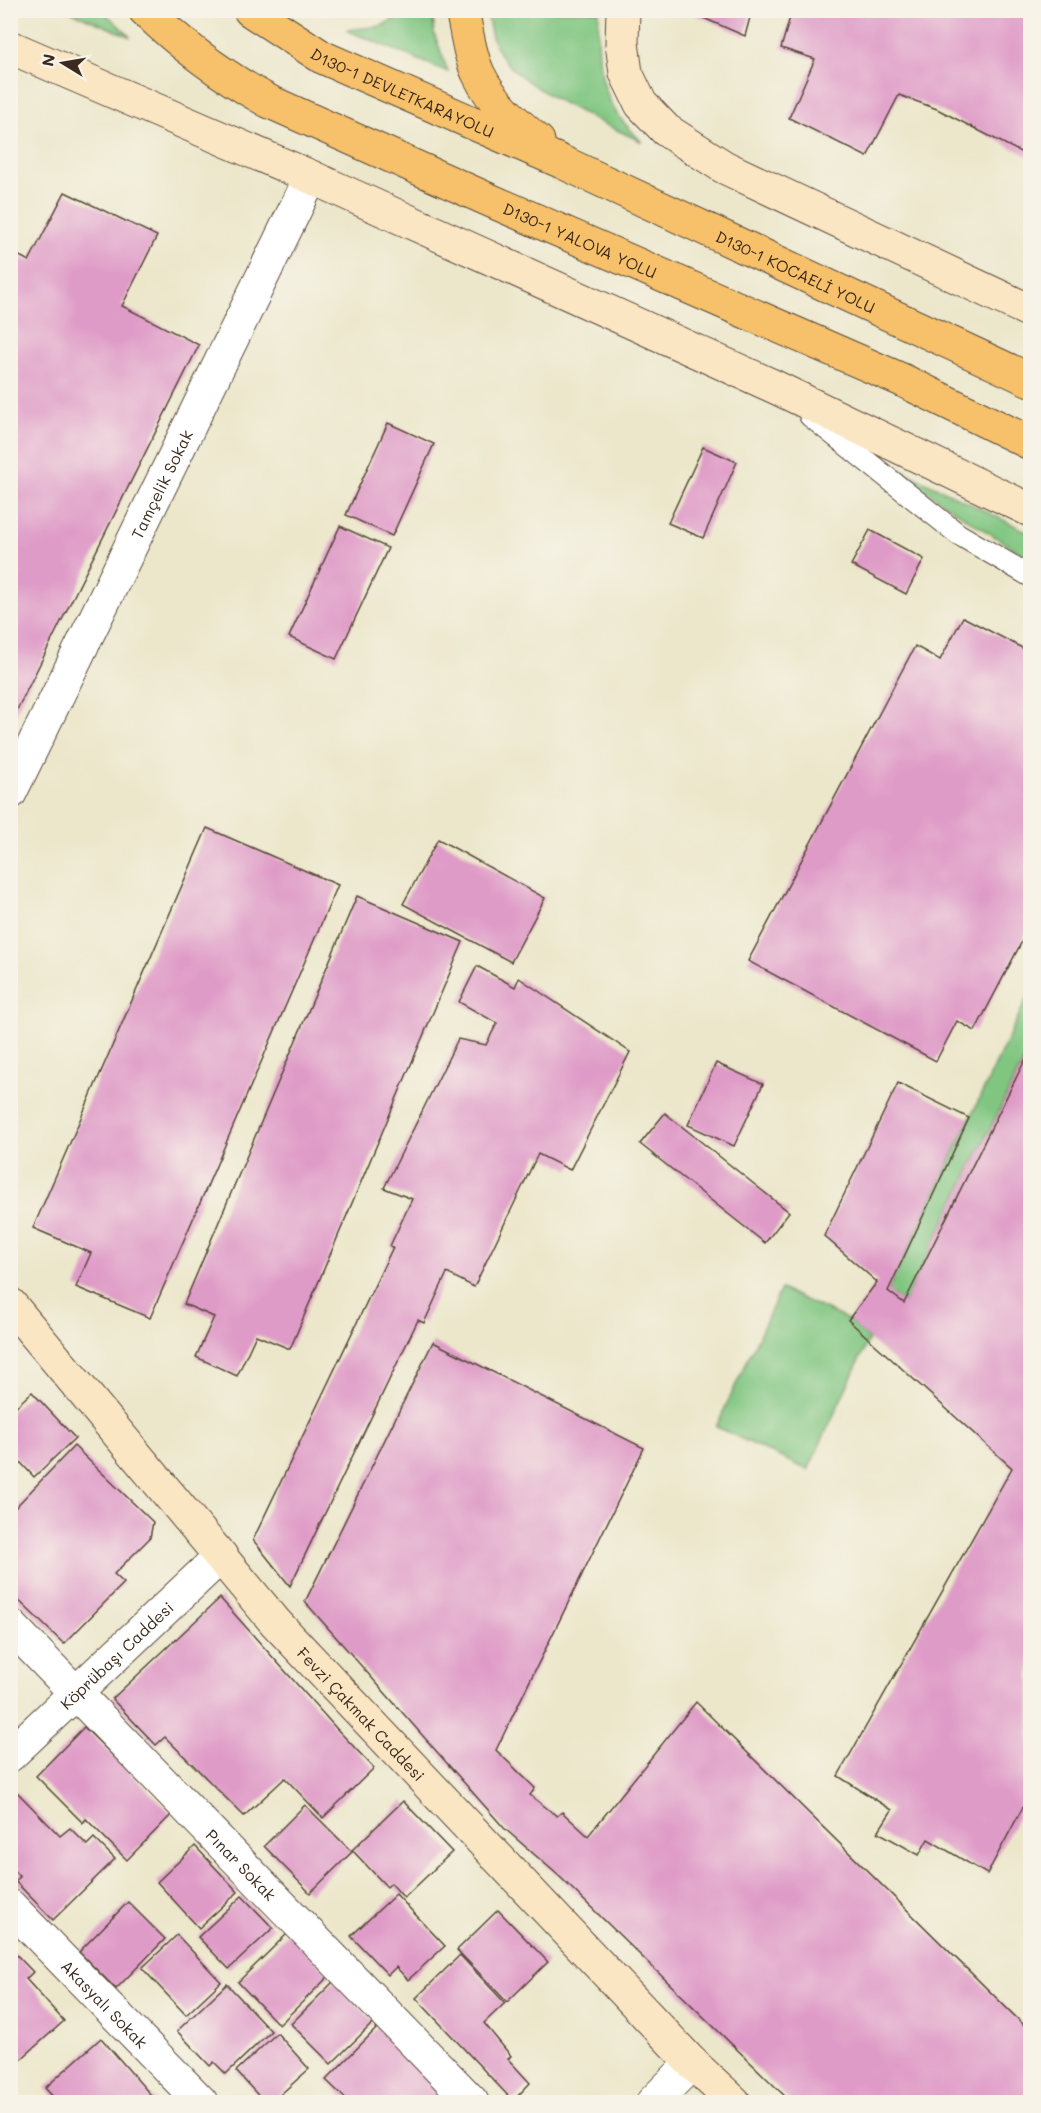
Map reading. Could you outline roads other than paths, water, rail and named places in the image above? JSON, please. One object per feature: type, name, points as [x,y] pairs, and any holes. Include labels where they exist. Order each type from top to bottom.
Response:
[{"type":"highway","name":"D130-1 YALOVA YOLU","points":[[145,10],[197,55],[238,85],[268,101],[902,380],[1030,443]]},
{"type":"highway","name":"D130-1 DEVLETKARAYOLU","points":[[250,10],[322,57],[562,162]]},
{"type":"highway","points":[[462,10],[479,74],[505,113],[562,162]]},
{"type":"highway","name":"D130-1 KOCAELİ YOLU","points":[[562,162],[1030,380]]},
{"type":"street","points":[[623,10],[622,43],[626,73],[640,104],[666,130],[724,167],[1030,310]]},
{"type":"street","points":[[10,47],[311,177],[775,387],[1030,510]]},
{"type":"street","name":"Tamçelik Sokak","points":[[10,793],[311,177]]},
{"type":"street","name":"Fevzi Çakmak Caddesi","points":[[10,1304],[276,1623],[692,2063],[734,2103]]},
{"type":"street","name":"Köprübaşı Caddesi","points":[[10,1755],[220,1556]]},
{"type":"street","name":"Pınar Sokak","points":[[10,1625],[472,2103]]},
{"type":"street","name":"Akasyalı Sokak","points":[[10,1906],[201,2103]]},
{"type":"street","points":[[653,2103],[692,2063]]},
{"type":"lane","points":[[775,387],[958,534],[1030,576]]}]
